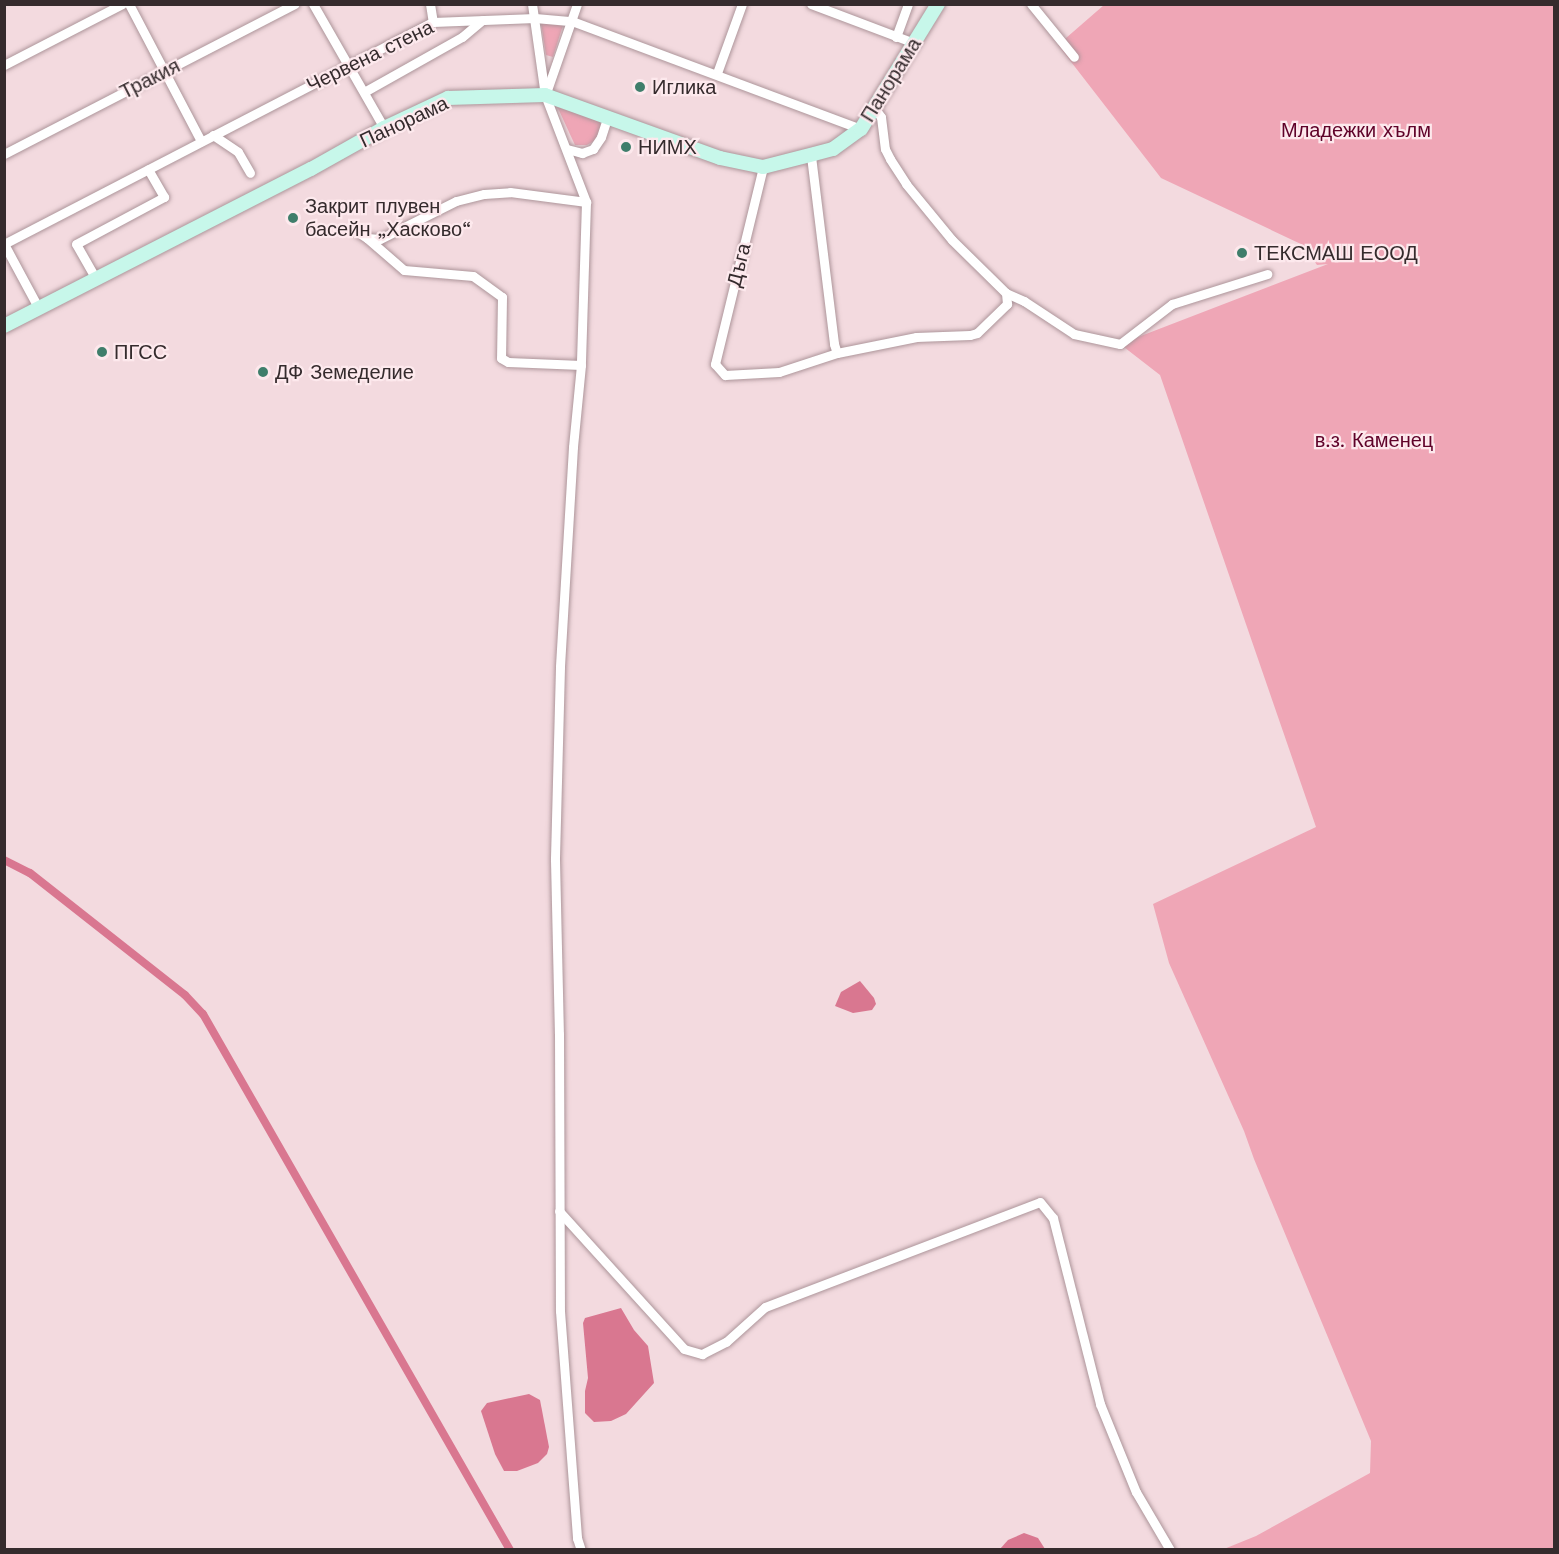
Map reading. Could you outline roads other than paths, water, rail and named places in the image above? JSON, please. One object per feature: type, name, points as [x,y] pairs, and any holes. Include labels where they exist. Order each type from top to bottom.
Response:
[{"type":"street","points":[[4,65],[122,4]]},
{"type":"street","points":[[129,4],[201,141]]},
{"type":"street","name":"Тракия","points":[[4,154],[295,4]]},
{"type":"street","points":[[314,4],[384,128]]},
{"type":"street","points":[[430,4],[433,22]]},
{"type":"street","points":[[532,4],[545,95],[586,202],[581,365],[573,447],[560,667],[555,848],[560,1034],[560,1311],[577,1538],[581,1550]]},
{"type":"street","points":[[545,95],[577,4]]},
{"type":"street","points":[[717,73],[742,4]]},
{"type":"street","points":[[811,4],[914,43]]},
{"type":"street","points":[[896,37],[908,4]]},
{"type":"street","name":"Панорама","points":[[4,326],[311,169],[384,128],[448,98],[545,95],[720,158],[763,166],[833,149],[861,129],[938,4]]},
{"type":"street","points":[[1031,4],[1074,57]]},
{"type":"street","name":"Червена стена","points":[[5,244],[433,22],[535,18],[572,21],[717,73],[861,129]]},
{"type":"street","points":[[364,92],[462,37],[482,20]]},
{"type":"street","points":[[875,109],[881,117],[885,149],[906,184],[952,240],[1006,293],[1024,301],[1074,334],[1120,344],[1172,304],[1267,274]]},
{"type":"street","points":[[567,149],[582,153],[593,149],[601,137],[608,116]]},
{"type":"street","points":[[213,135],[238,152],[250,173]]},
{"type":"street","points":[[811,156],[837,353],[916,337],[977,333],[1007,304],[1006,293]]},
{"type":"street","name":"Дъга","points":[[763,166],[715,364],[725,375],[779,372],[837,353]]},
{"type":"street","points":[[96,279],[76,244],[164,198],[148,169]]},
{"type":"street","points":[[367,238],[380,239],[456,201],[484,194],[510,192],[586,202]]},
{"type":"street","points":[[353,230],[367,238],[404,270],[473,276],[502,297],[501,358],[508,362],[581,365]]},
{"type":"street","points":[[5,244],[39,309]]},
{"type":"street","points":[[559,1211],[676,1341],[684,1349],[702,1354],[726,1342],[765,1306],[1041,1202],[1053,1218],[1100,1404],[1136,1492],[1170,1550]]},
{"type":"waterway","points":[[4,860],[30,873],[185,995],[203,1014],[510,1550]]},
{"type":"place","name":"Иглика","points":[[640,87]]},
{"type":"place","name":"НИМХ","points":[[626,147]]},
{"type":"place","name":"Закрит плувен басейн „Хасково“","points":[[293,218]]},
{"type":"place","name":"ТЕКСМАШ ЕООД","points":[[1242,253]]},
{"type":"place","name":"ПГСС","points":[[102,352]]},
{"type":"place","name":"ДФ Земеделие","points":[[263,372]]},
{"type":"park label","name":"Младежки хълм","points":[[1356,130]]},
{"type":"park label","name":"в.з. Каменец","points":[[1374,440]]}]
